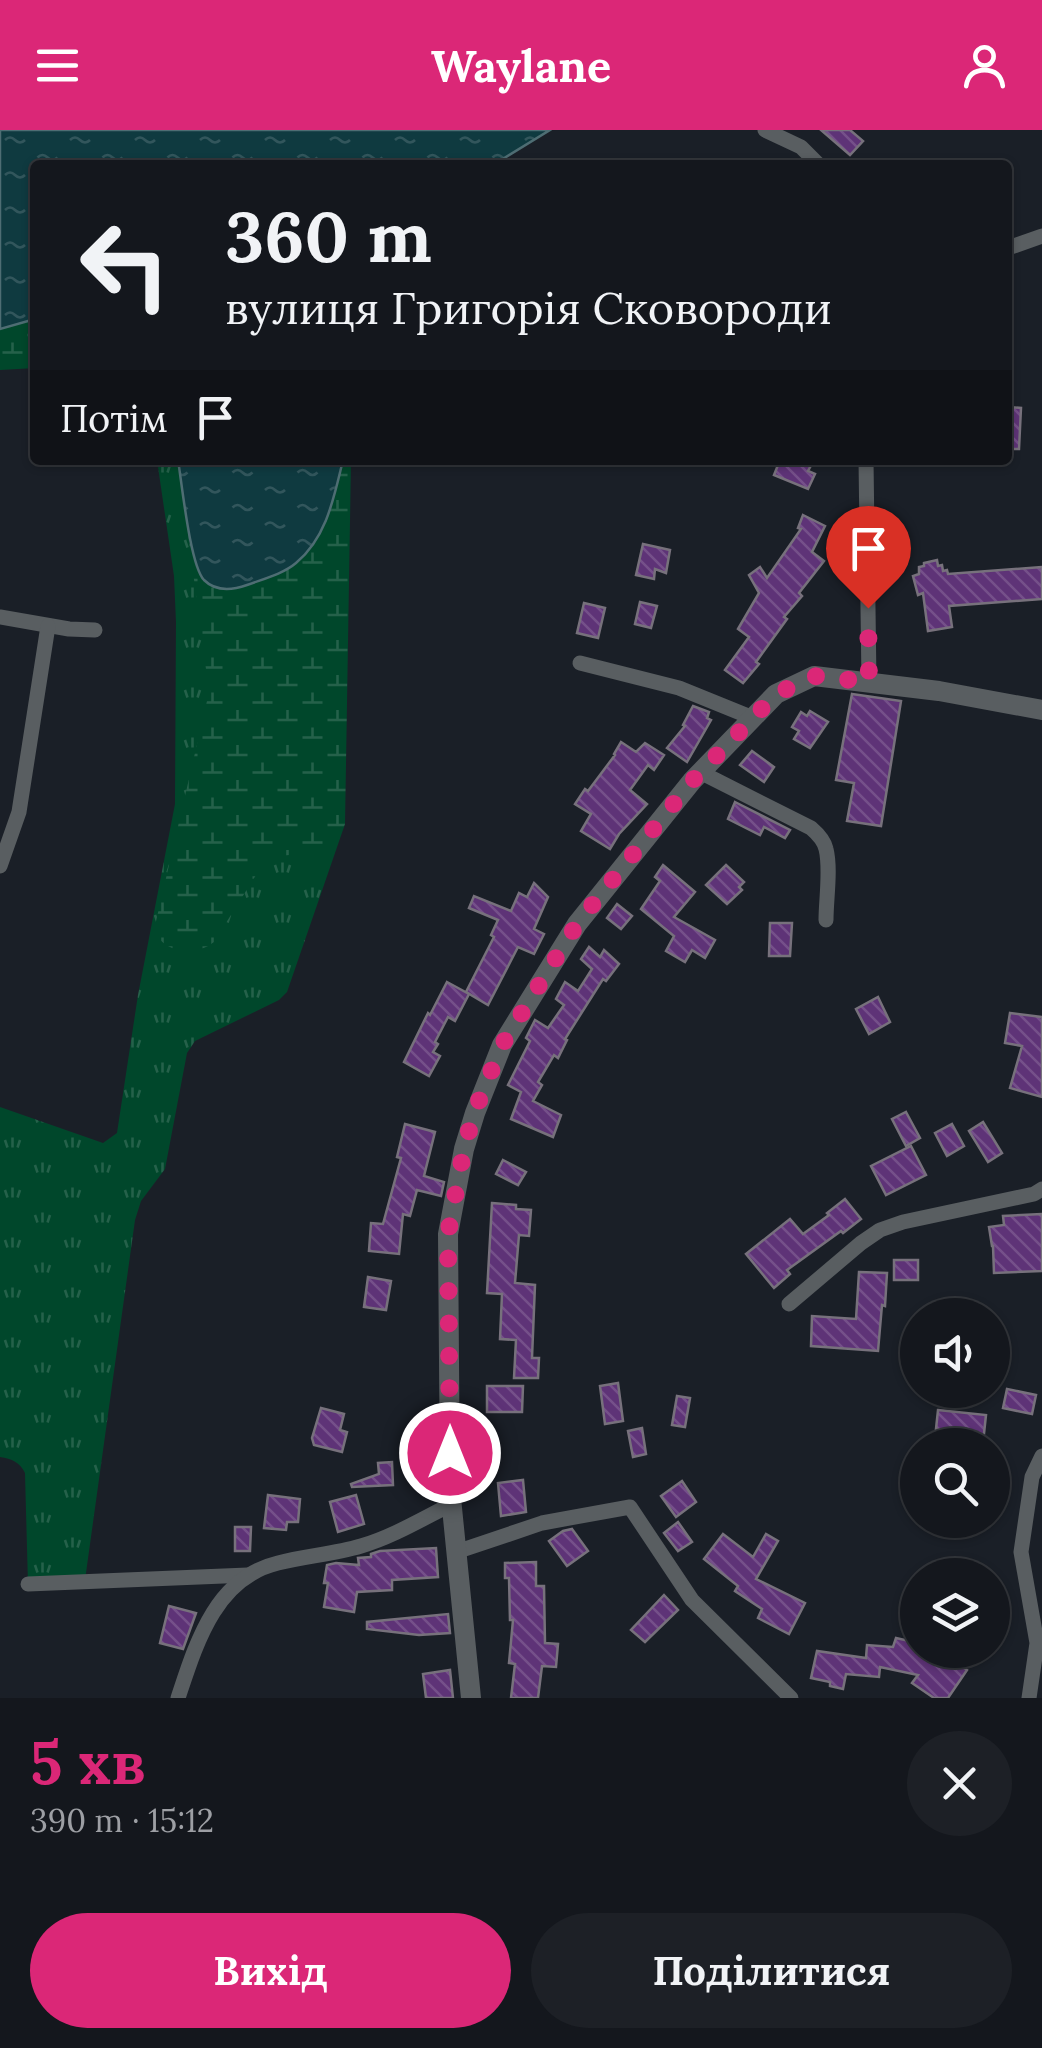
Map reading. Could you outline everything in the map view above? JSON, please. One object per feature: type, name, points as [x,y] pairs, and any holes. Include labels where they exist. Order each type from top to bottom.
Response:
[{"type":"street","points":[[766,130],[800,147],[814,160]]},
{"type":"street","points":[[1012,247],[1042,236]]},
{"type":"street","points":[[866,465],[869,682]]},
{"type":"street","points":[[0,616],[95,630]]},
{"type":"street","points":[[0,866],[20,812],[48,626]]},
{"type":"street","points":[[580,663],[680,688],[753,718]]},
{"type":"street","points":[[472,1698],[452,1504],[448,1234],[474,1113],[502,1045],[577,924],[700,772],[776,694],[814,676],[1039,703]]},
{"type":"street","points":[[700,772],[811,828],[821,837],[827,860],[826,920]]},
{"type":"street","points":[[789,1304],[880,1230],[1034,1194],[1042,1188]]},
{"type":"street","points":[[1029,1698],[1037,1642],[1020,1552],[1032,1477],[1042,1456]]},
{"type":"street","points":[[178,1698],[214,1610],[227,1591],[248,1575],[280,1562],[368,1544],[452,1504]]},
{"type":"street","points":[[456,1552],[542,1522],[630,1506],[692,1600],[791,1698]]},
{"type":"street","points":[[28,1584],[248,1575]]},
{"type":"green space","points":[[30,315],[30,368],[0,370],[0,321]]},
{"type":"green space","points":[[158,465],[179,465],[192,560],[326,830],[345,824],[287,992],[279,1000],[195,1041],[187,1053],[165,1169],[141,1201],[135,1220],[85,1580],[28,1584],[25,1473],[15,1462],[0,1457],[0,1107],[103,1143],[117,1133],[138,995],[175,804],[174,576]]},
{"type":"green space","points":[[179,465],[351,465],[345,824],[339,836],[322,849],[266,859],[214,942],[189,951],[164,944],[154,930],[208,684]]},
{"type":"water","points":[[0,130],[550,130],[501,160],[30,160],[30,320],[0,329]]},
{"type":"water","points":[[179,465],[342,465],[322,529],[307,553],[279,573],[242,587],[214,587],[199,572]]},
{"type":"building","points":[[821,130],[850,130],[863,141],[850,155]]},
{"type":"building","points":[[1012,407],[1021,408],[1019,449],[1012,449]]},
{"type":"building","points":[[778,465],[811,465],[808,471],[815,474],[808,489],[774,475]]},
{"type":"building","points":[[803,515],[825,526],[812,552],[824,561],[799,593],[802,596],[784,617],[787,619],[743,683],[725,670],[749,637],[738,629],[759,593],[749,575],[760,567],[767,578],[801,529],[798,528]]},
{"type":"building","points":[[643,544],[670,550],[666,573],[655,569],[654,579],[636,575]]},
{"type":"building","points":[[937,560],[948,574],[1042,567],[1042,599],[949,606],[952,627],[928,631],[923,593],[918,595],[913,576],[919,574],[924,563]]},
{"type":"building","points":[[640,602],[657,606],[651,628],[635,624]]},
{"type":"building","points":[[584,603],[605,608],[598,638],[577,633]]},
{"type":"building","points":[[852,694],[901,701],[881,826],[847,821],[854,783],[836,780]]},
{"type":"building","points":[[693,706],[709,712],[707,718],[711,720],[687,762],[667,748],[685,726]]},
{"type":"building","points":[[810,711],[828,722],[810,748],[794,739],[799,731],[792,727],[801,712],[807,716]]},
{"type":"building","points":[[621,742],[636,752],[645,743],[664,755],[654,770],[648,765],[630,790],[647,804],[610,849],[581,831],[591,814],[575,804]]},
{"type":"building","points":[[752,751],[774,767],[764,782],[740,765]]},
{"type":"building","points":[[735,802],[790,830],[785,838],[764,827],[760,835],[728,819]]},
{"type":"building","points":[[663,865],[695,892],[674,917],[715,940],[705,958],[692,950],[685,962],[666,951],[674,936],[641,909],[660,881],[655,877]]},
{"type":"building","points":[[726,865],[744,882],[739,887],[742,890],[727,904],[706,885]]},
{"type":"building","points":[[534,883],[548,897],[534,929],[544,934],[534,954],[518,947],[488,1005],[466,992],[494,937],[491,935],[498,920],[469,908],[474,896],[511,911],[519,893],[527,897]]},
{"type":"building","points":[[617,904],[632,916],[621,929],[607,918]]},
{"type":"building","points":[[770,923],[792,923],[790,956],[769,956]]},
{"type":"building","points":[[589,947],[600,957],[604,950],[619,964],[606,981],[603,979],[565,1039],[558,1058],[554,1055],[538,1082],[542,1085],[533,1101],[561,1115],[553,1137],[511,1119],[521,1092],[508,1085],[530,1041],[526,1038],[535,1020],[548,1028],[564,1005],[556,999],[565,982],[578,991],[592,969],[581,959]]},
{"type":"building","points":[[447,982],[469,994],[455,1021],[448,1017],[435,1042],[438,1044],[433,1052],[440,1056],[429,1076],[404,1062]]},
{"type":"building","points":[[878,997],[890,1022],[869,1034],[856,1009]]},
{"type":"building","points":[[1010,1013],[1042,1017],[1042,1097],[1010,1088],[1022,1046],[1005,1043]]},
{"type":"building","points":[[906,1112],[920,1138],[906,1146],[892,1119]]},
{"type":"building","points":[[983,1122],[1002,1153],[988,1162],[969,1131]]},
{"type":"building","points":[[405,1124],[435,1132],[424,1176],[444,1182],[441,1196],[417,1190],[410,1216],[403,1214],[399,1254],[369,1251],[371,1223],[383,1224],[401,1158],[397,1157]]},
{"type":"building","points":[[952,1124],[964,1146],[947,1156],[935,1133]]},
{"type":"building","points":[[911,1146],[926,1175],[886,1195],[871,1166]]},
{"type":"building","points":[[503,1160],[526,1172],[518,1185],[496,1174]]},
{"type":"building","points":[[845,1199],[861,1219],[787,1270],[790,1274],[774,1288],[746,1254],[790,1219],[803,1234]]},
{"type":"building","points":[[492,1203],[531,1210],[529,1236],[519,1235],[515,1283],[535,1285],[532,1358],[539,1358],[538,1378],[514,1378],[516,1340],[500,1339],[502,1294],[487,1293]]},
{"type":"building","points":[[1042,1214],[1042,1271],[994,1273],[989,1227],[1004,1225],[1003,1216]]},
{"type":"building","points":[[894,1260],[918,1260],[918,1280],[894,1280]]},
{"type":"building","points":[[859,1272],[887,1273],[878,1351],[811,1346],[812,1316],[856,1319]]},
{"type":"building","points":[[368,1277],[391,1281],[386,1310],[364,1307]]},
{"type":"building","points":[[618,1383],[623,1421],[605,1424],[600,1386]]},
{"type":"building","points":[[487,1386],[523,1386],[522,1412],[487,1412]]},
{"type":"building","points":[[1010,1390],[1036,1395],[1032,1414],[1003,1408],[1010,1408]]},
{"type":"building","points":[[677,1396],[690,1398],[685,1427],[672,1425]]},
{"type":"building","points":[[321,1408],[344,1414],[340,1430],[347,1432],[342,1452],[314,1445],[312,1438]]},
{"type":"building","points":[[938,1410],[986,1415],[985,1428],[936,1428]]},
{"type":"building","points":[[642,1428],[646,1454],[633,1457],[628,1431]]},
{"type":"building","points":[[392,1462],[393,1485],[352,1487],[351,1484],[379,1474],[378,1463]]},
{"type":"building","points":[[523,1480],[526,1512],[501,1516],[498,1483]]},
{"type":"building","points":[[682,1481],[696,1502],[676,1517],[661,1496]]},
{"type":"building","points":[[268,1495],[300,1499],[298,1522],[287,1522],[286,1530],[264,1528]]},
{"type":"building","points":[[356,1495],[364,1524],[338,1532],[330,1502]]},
{"type":"building","points":[[678,1522],[692,1542],[678,1551],[664,1533]]},
{"type":"building","points":[[235,1527],[251,1527],[250,1551],[235,1551]]},
{"type":"building","points":[[572,1529],[588,1551],[567,1566],[549,1541]]},
{"type":"building","points":[[723,1534],[753,1557],[766,1534],[778,1541],[756,1579],[805,1603],[789,1634],[758,1618],[762,1609],[735,1591],[738,1586],[704,1559]]},
{"type":"building","points":[[436,1548],[438,1577],[392,1580],[392,1590],[357,1592],[354,1612],[324,1607],[327,1565],[359,1565],[358,1558],[380,1551]]},
{"type":"building","points":[[536,1562],[536,1586],[544,1586],[545,1643],[558,1644],[556,1667],[542,1666],[538,1698],[511,1698],[515,1664],[509,1663],[513,1620],[505,1563]]},
{"type":"building","points":[[664,1595],[678,1610],[645,1642],[631,1630]]},
{"type":"building","points":[[169,1606],[196,1613],[183,1649],[160,1643]]},
{"type":"building","points":[[448,1614],[450,1633],[419,1635],[367,1629],[367,1622]]},
{"type":"building","points":[[896,1638],[900,1639],[900,1668],[967,1670],[948,1698],[934,1698],[912,1683],[918,1675],[880,1667],[879,1677],[846,1674],[843,1689],[811,1678],[817,1651],[866,1658],[867,1645],[893,1647]]},
{"type":"building","points":[[450,1670],[453,1698],[426,1698],[423,1674]]},
{"type":"route","points":[[450,1453],[448,1234],[474,1113],[502,1045],[577,924],[692,781],[776,694],[814,676],[869,682],[868,608]]}]
